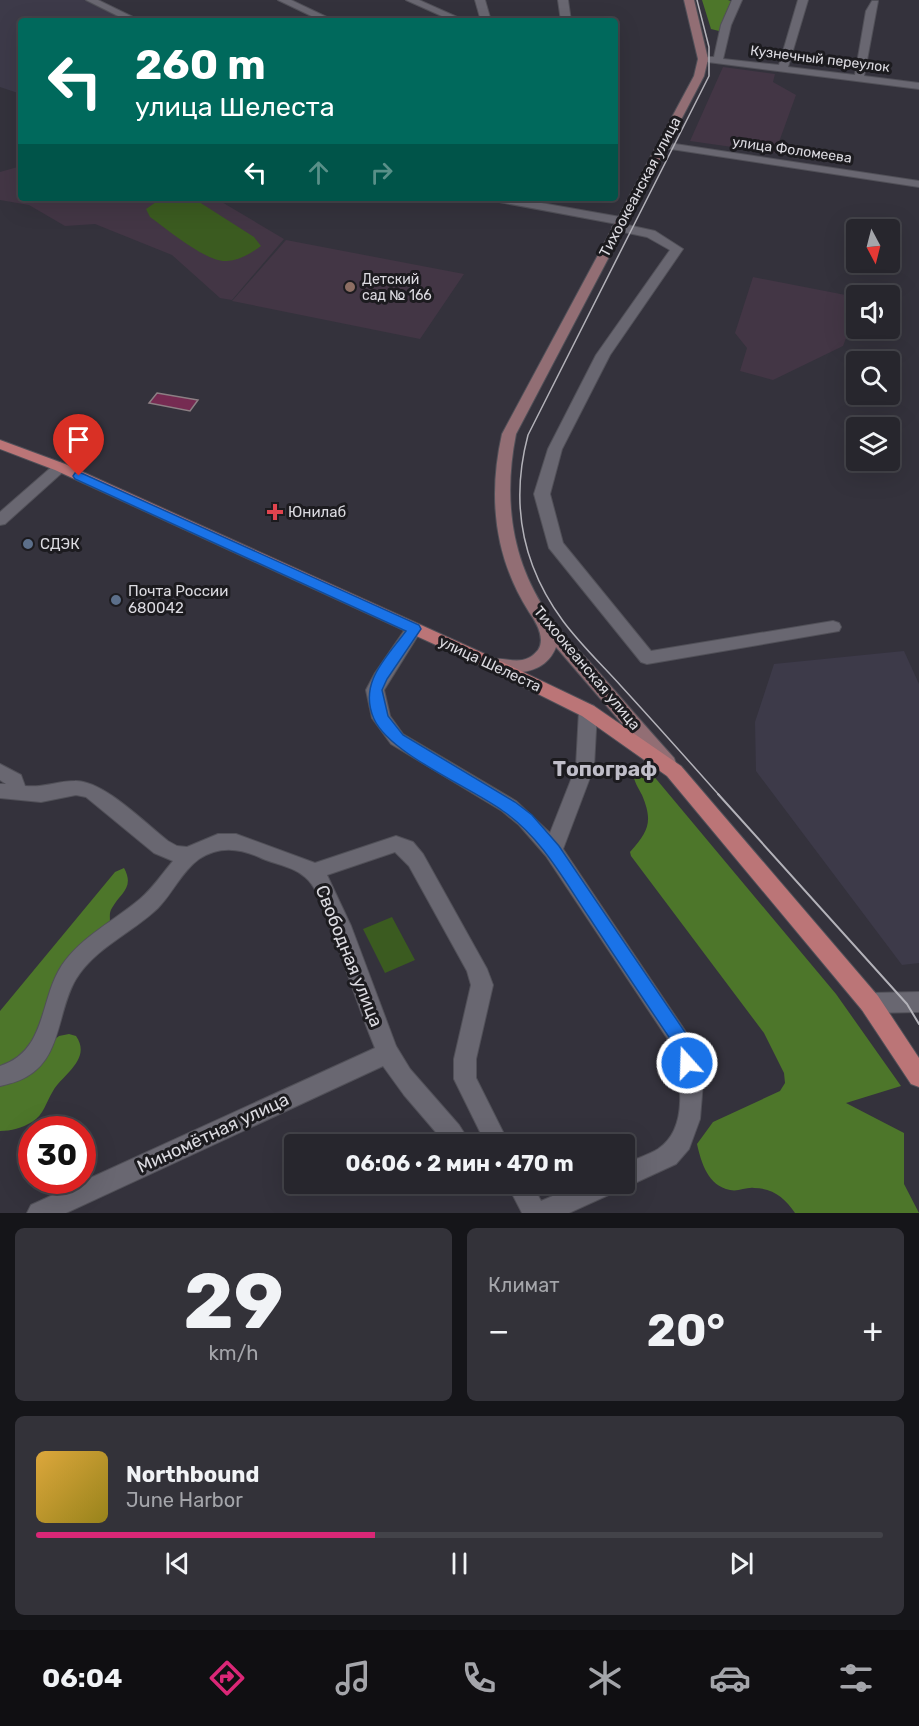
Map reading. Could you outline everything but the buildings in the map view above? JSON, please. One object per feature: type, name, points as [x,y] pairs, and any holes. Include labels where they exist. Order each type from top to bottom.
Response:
[{"type":"main road","points":[[689,0],[703,59]]},
{"type":"main road","name":"Тихоокеанская улица","points":[[703,59],[699,76],[509,434],[503,455],[500,492],[502,517],[517,576],[544,621],[870,1003],[919,1077]]},
{"type":"main road","name":"улица Шелеста","points":[[0,444],[60,467],[490,663],[588,711],[674,771]]},
{"type":"main road","points":[[490,663],[510,668],[529,665],[545,653],[550,639],[544,621]]},
{"type":"street","points":[[91,0],[130,18]]},
{"type":"street","points":[[283,0],[323,18]]},
{"type":"street","points":[[411,0],[454,18]]},
{"type":"street","points":[[480,0],[485,18]]},
{"type":"street","points":[[563,0],[566,18]]},
{"type":"street","points":[[718,60],[726,25],[737,0]]},
{"type":"street","points":[[783,68],[803,0]]},
{"type":"street","points":[[859,78],[874,3]]},
{"type":"street","name":"Кузнечный переулок","points":[[703,59],[919,86]]},
{"type":"street","name":"улица Фоломеева","points":[[662,145],[919,184]]},
{"type":"street","points":[[509,201],[620,224],[651,234],[677,249],[603,355],[555,449],[543,494],[555,544],[647,658],[833,627]]},
{"type":"street","points":[[0,520],[60,467]]},
{"type":"street","points":[[414,629],[381,677],[375,690],[381,718],[397,739],[509,806],[526,820],[553,850],[683,1044],[692,1082],[689,1119],[681,1141],[668,1156],[635,1171]]},
{"type":"street","points":[[553,850],[585,767],[588,711]]},
{"type":"street","points":[[0,771],[14,780],[8,793],[53,794],[76,788],[91,792],[161,847],[175,854],[190,855]]},
{"type":"street","name":"Свободная улица","points":[[190,855],[205,845],[220,840],[233,840],[253,845],[313,872],[335,917],[388,1053],[420,1099],[451,1134]]},
{"type":"street","points":[[313,872],[396,844],[406,848],[416,860],[477,969],[482,985],[465,1059],[465,1079],[493,1134]]},
{"type":"street","points":[[0,1076],[23,1068],[40,1053],[55,1000],[68,973],[88,948],[145,906],[190,855]]},
{"type":"street","points":[[870,1003],[919,1002]]},
{"type":"street","name":"Миномётная улица","points":[[39,1213],[388,1053]]},
{"type":"street","points":[[525,1194],[535,1213]]},
{"type":"street","points":[[542,1213],[585,1194]]},
{"type":"shaded area","points":[[0,0],[86,0],[123,18],[18,18],[18,93],[0,87]]},
{"type":"shaded area","points":[[723,67],[775,74],[773,82],[796,95],[775,153],[690,141]]},
{"type":"shaded area","points":[[18,167],[18,201],[220,201],[284,239],[232,300],[220,298],[172,255],[95,224],[65,226],[29,205],[0,200],[0,172]]},
{"type":"shaded area","name":"Детский сад № 166","points":[[286,240],[464,274],[420,339],[232,301]]},
{"type":"shaded area","points":[[753,277],[846,295],[846,338],[843,346],[773,380],[740,371],[747,348],[735,333]]},
{"type":"shaded area","points":[[904,651],[919,684],[919,963],[902,965],[756,771],[755,722],[774,664]]},
{"type":"green space","points":[[702,0],[733,2],[724,25],[719,31],[711,29]]},
{"type":"green space","points":[[158,201],[198,201],[254,237],[261,246],[245,256],[232,260],[209,257],[150,217],[146,209]]},
{"type":"green space","points":[[637,768],[645,768],[652,774],[836,994],[901,1086],[846,1103],[904,1133],[904,1184],[919,1213],[795,1213],[783,1198],[773,1192],[761,1188],[730,1190],[722,1188],[707,1172],[697,1144],[713,1122],[780,1091],[785,1083],[784,1073],[764,1033],[631,856],[630,852],[645,832],[648,819],[633,773]]},
{"type":"green space","points":[[124,868],[127,885],[111,910],[110,923],[24,1058],[0,1067],[0,1011],[115,872]]},
{"type":"green space","points":[[392,917],[415,960],[385,973],[363,929]]},
{"type":"green space","points":[[69,1034],[76,1036],[80,1044],[81,1052],[74,1066],[53,1091],[39,1116],[18,1116],[18,1128],[0,1131],[0,1083],[59,1036]]},
{"type":"tram line","points":[[697,0],[709,47],[709,76],[528,435],[520,485],[520,509],[523,532],[537,577],[563,621],[719,795]]},
{"type":"tram line","points":[[718,794],[907,1004],[919,1024]]},
{"type":"place","name":"Детский сад № 166","points":[[350,287]]},
{"type":"place","name":"Юнилаб","points":[[275,512]]},
{"type":"place","name":"СДЭК","points":[[28,544]]},
{"type":"place","name":"Почта России 680042","points":[[116,600]]},
{"type":"district","name":"Топограф","points":[[605,768]]},
{"type":"route","points":[[79,476],[414,629],[381,677],[375,690],[381,718],[397,739],[509,806],[526,820],[553,850],[683,1044],[687,1063]]}]
